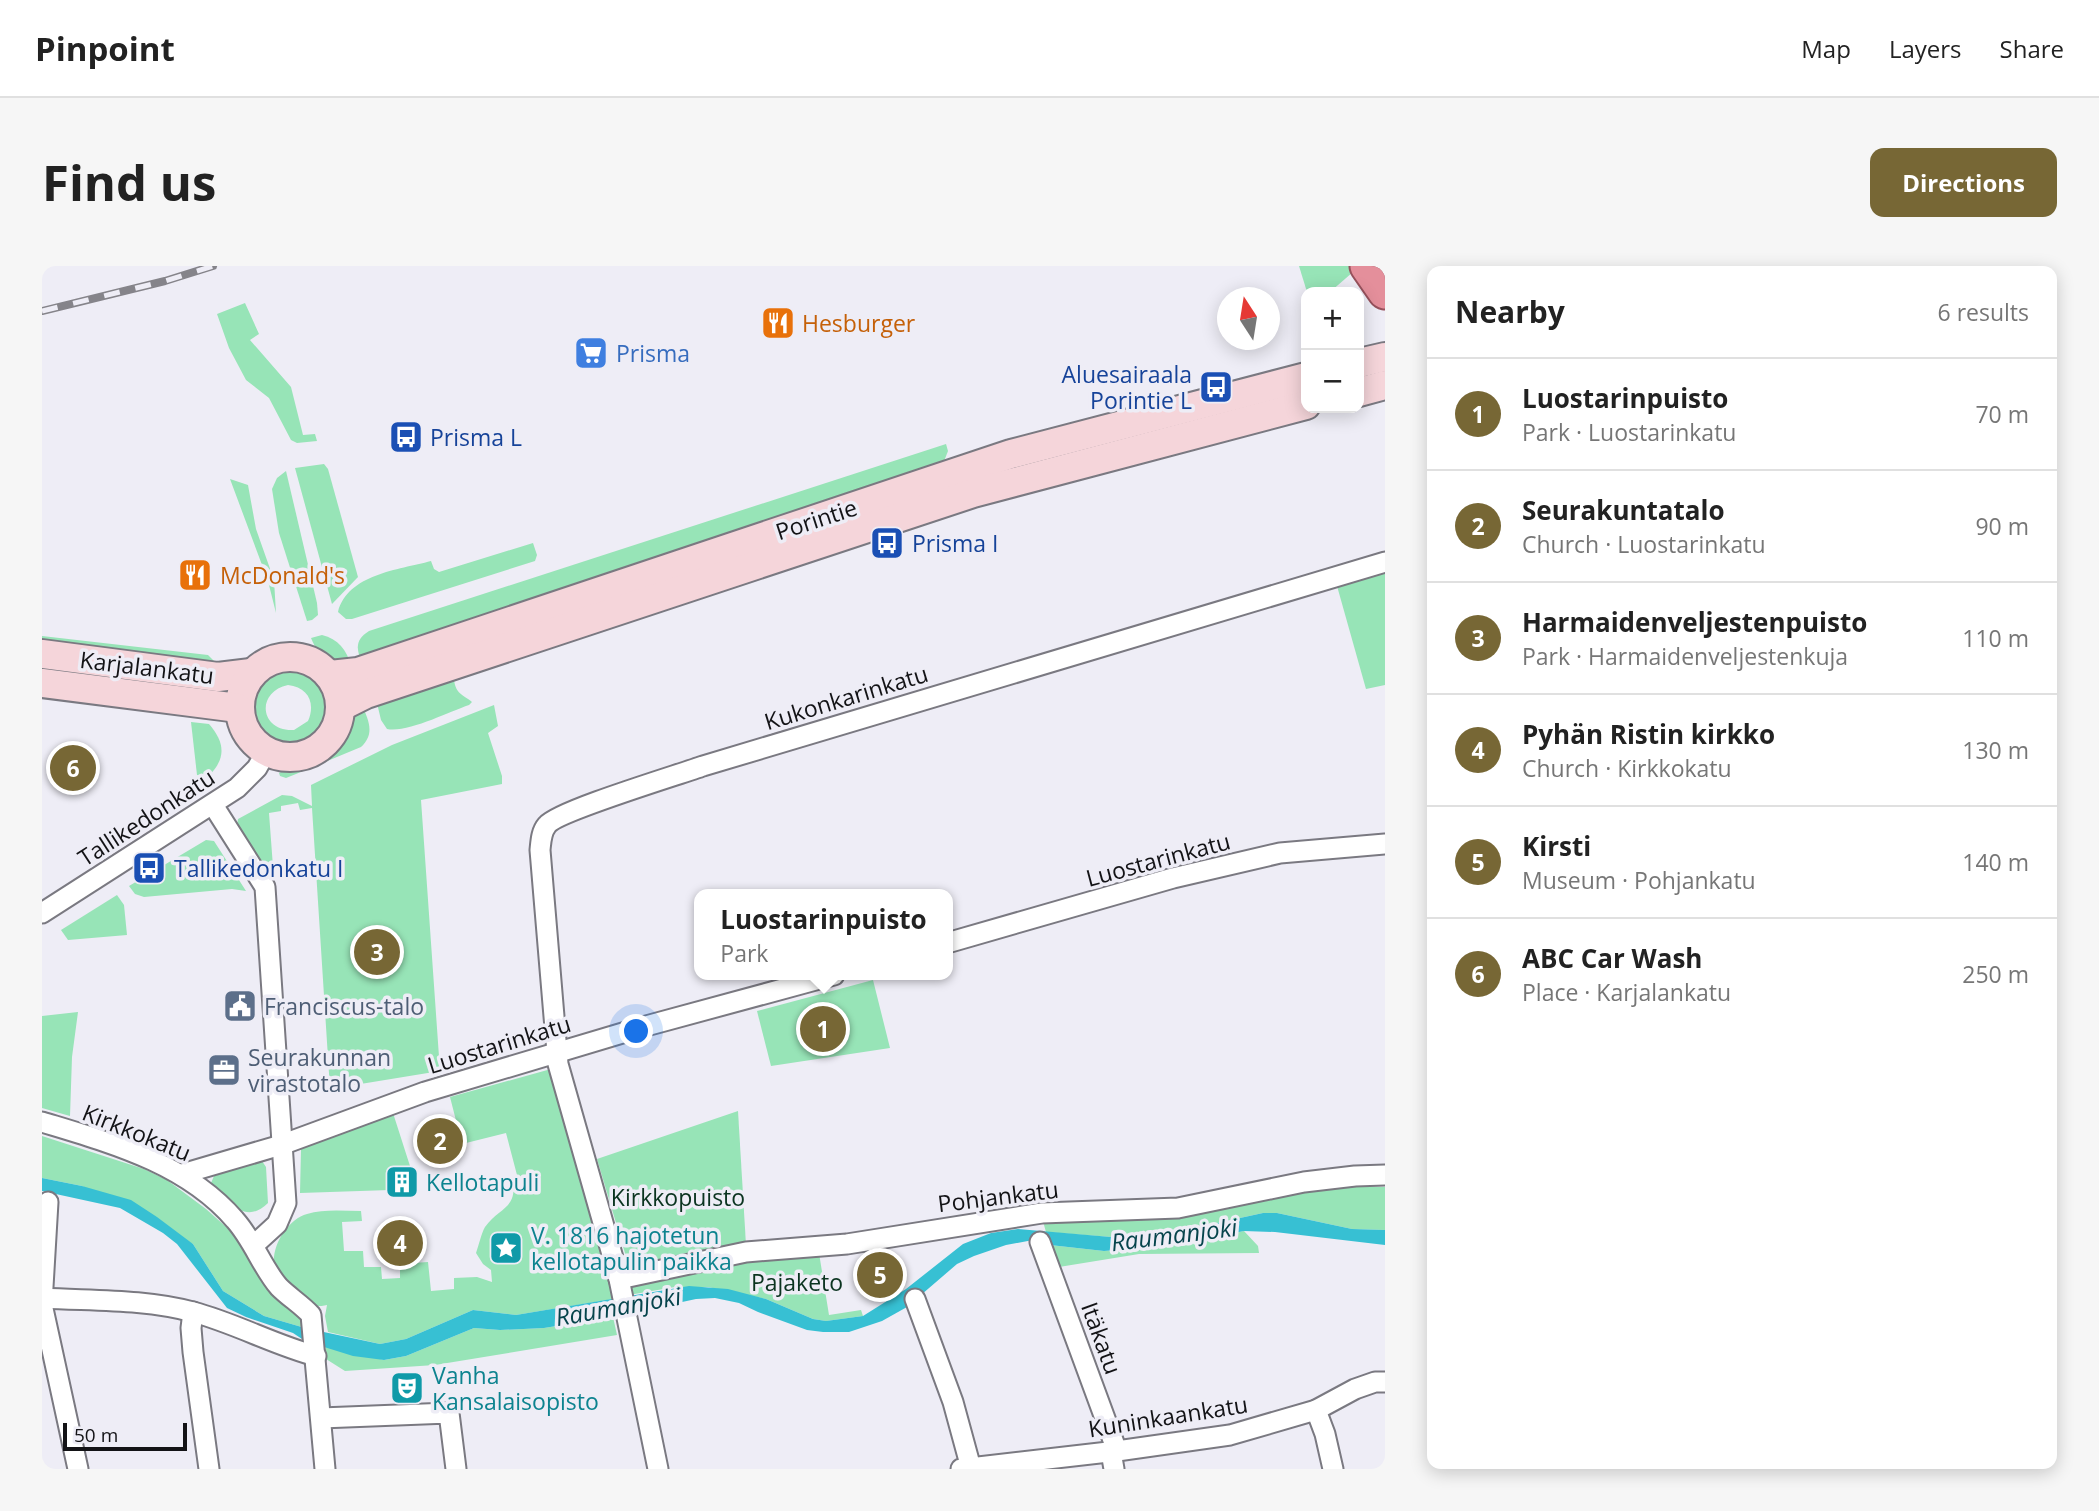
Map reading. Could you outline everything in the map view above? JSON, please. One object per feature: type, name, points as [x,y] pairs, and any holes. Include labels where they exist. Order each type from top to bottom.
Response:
[{"type":"highway","points":[[1367,266],[1385,292]]},
{"type":"main road","points":[[1364,362],[1385,356]]},
{"type":"main road","name":"Porintie","points":[[330,675],[358,672],[1011,454],[1301,378]]},
{"type":"main road","points":[[1364,391],[1385,385]]},
{"type":"main road","name":"Porintie","points":[[340,707],[366,694],[973,493],[1301,406]]},
{"type":"main road","name":"Karjalankatu","points":[[42,654],[218,677],[251,673]]},
{"type":"main road","points":[[291,656],[308,660],[330,675],[339,691],[340,707],[337,724],[327,740],[314,751],[290,757],[266,752],[253,741],[244,727],[238,708],[242,688],[251,673],[273,660],[291,656]]},
{"type":"main road","name":"Karjalankatu","points":[[42,683],[238,708]]},
{"type":"street","name":"Kukonkarinkatu","points":[[556,1053],[540,850],[542,834],[548,822],[620,794],[718,762],[1385,562]]},
{"type":"street","name":"Tallikedonkatu","points":[[42,914],[237,788],[257,768],[266,752]]},
{"type":"street","points":[[213,805],[265,887],[286,1203],[276,1224],[254,1245]]},
{"type":"street","name":"Luostarinkatu","points":[[953,941],[1173,878],[1270,855],[1385,844]]},
{"type":"street","name":"Luostarinkatu","points":[[182,1174],[281,1145],[380,1107],[556,1053],[816,980]]},
{"type":"street","points":[[556,1053],[621,1287],[658,1469]]},
{"type":"street","name":"Kirkkokatu","points":[[42,1122],[127,1150],[182,1174],[215,1199],[235,1219],[279,1286],[312,1315],[315,1353]]},
{"type":"street","name":"Pohjankatu","points":[[621,1287],[740,1253],[847,1244],[1042,1213],[1178,1209],[1304,1182],[1385,1175]]},
{"type":"street","points":[[48,1202],[42,1304],[78,1469]]},
{"type":"street","name":"Itäkatu","points":[[1040,1242],[1114,1457]]},
{"type":"street","points":[[43,1298],[159,1304],[193,1312],[315,1353],[325,1469]]},
{"type":"street","points":[[915,1299],[953,1402],[966,1468]]},
{"type":"street","points":[[193,1312],[193,1352],[209,1469]]},
{"type":"street","name":"Kuninkaankatu","points":[[966,1468],[1114,1457],[1230,1435],[1316,1410],[1355,1389],[1380,1382]]},
{"type":"street","points":[[1316,1410],[1333,1469]]},
{"type":"street","points":[[321,1418],[449,1413],[456,1469]]},
{"type":"green space","points":[[1299,266],[1349,266],[1353,272],[1336,287],[1305,287]]},
{"type":"green space","points":[[245,303],[259,334],[250,340],[291,387],[303,435],[315,434],[317,441],[297,443],[291,440],[269,398],[246,380],[229,348],[217,314]]},
{"type":"green space","points":[[946,444],[948,451],[941,469],[362,663],[360,658],[359,641],[369,631]]},
{"type":"green space","points":[[324,464],[328,469],[358,577],[332,604],[295,468]]},
{"type":"green space","points":[[286,471],[317,603],[318,615],[307,621],[279,533],[272,489],[277,478]]},
{"type":"green space","points":[[230,479],[248,485],[256,529],[274,580],[276,613],[268,581]]},
{"type":"green space","points":[[533,543],[537,555],[535,561],[352,619],[346,619],[338,612],[352,589],[390,571],[431,561],[434,569],[439,572]]},
{"type":"green space","points":[[1385,572],[1385,685],[1366,689],[1337,586]]},
{"type":"green space","points":[[322,635],[341,646],[351,666],[331,662],[321,655],[311,638]]},
{"type":"green space","points":[[42,636],[208,655],[215,662],[215,666],[42,645]]},
{"type":"green space","points":[[288,668],[312,677],[323,688],[328,704],[327,719],[310,741],[288,747],[272,744],[260,734],[252,720],[250,705],[255,690],[267,677]],"holes":[[[288,685],[295,686],[308,697],[310,714],[308,721],[294,730],[283,729],[268,718],[266,703],[277,689]]]},
{"type":"green space","points":[[454,680],[458,691],[472,702],[469,705],[406,728],[387,729],[381,720],[376,699]]},
{"type":"green space","points":[[362,705],[369,732],[361,747],[286,778],[280,776],[279,773],[315,760],[334,747],[353,714]]},
{"type":"green space","points":[[494,705],[498,726],[488,733],[502,776],[502,784],[421,800],[440,1071],[330,1089],[312,808],[300,810],[298,803],[281,806],[281,811],[269,813],[273,867],[264,872],[237,825],[238,819],[282,795],[292,796],[312,806],[311,785],[392,745]]},
{"type":"green space","points":[[191,722],[209,724],[221,745],[218,764],[207,778],[197,775]]},
{"type":"green space","points":[[206,840],[214,841],[246,891],[232,889],[144,897],[135,894],[129,886]]},
{"type":"green space","points":[[117,895],[124,905],[127,935],[68,940],[61,930]]},
{"type":"green space","points":[[873,980],[890,1048],[771,1066],[757,1011]]},
{"type":"green space","points":[[78,1012],[72,1057],[70,1116],[42,1108],[42,1016]]},
{"type":"green space","points":[[551,1069],[613,1299],[516,1315],[473,1310],[406,1339],[380,1344],[328,1332],[325,1316],[327,1305],[313,1304],[278,1276],[275,1268],[274,1258],[279,1239],[291,1223],[313,1212],[361,1211],[362,1221],[342,1222],[344,1251],[363,1251],[364,1267],[381,1267],[382,1279],[400,1278],[400,1264],[428,1262],[431,1291],[454,1289],[454,1278],[477,1277],[492,1282],[491,1270],[476,1253],[485,1227],[510,1201],[513,1195],[512,1177],[517,1175],[506,1133],[462,1144],[450,1097]]},
{"type":"green space","name":"Kirkkopuisto","points":[[738,1111],[746,1245],[630,1270],[597,1159]]},
{"type":"green space","points":[[393,1113],[410,1166],[386,1174],[390,1190],[300,1193],[301,1149]]},
{"type":"green space","points":[[42,1136],[144,1169],[167,1180],[234,1234],[271,1291],[300,1313],[305,1328],[264,1316],[223,1291],[193,1244],[82,1186],[42,1178]]},
{"type":"green space","points":[[262,1161],[266,1167],[268,1203],[260,1209],[244,1212],[230,1203],[211,1183],[214,1176]]},
{"type":"green space","points":[[1330,1186],[1385,1187],[1385,1230],[1352,1229],[1277,1213],[1263,1213],[1185,1230],[1111,1237],[1046,1232],[1044,1225],[1046,1219]]},
{"type":"green space","points":[[1244,1231],[1258,1246],[1259,1253],[1139,1254],[1059,1267],[1050,1245],[1104,1251],[1168,1246]]},
{"type":"green space","name":"Pajaketo","points":[[819,1253],[829,1315],[861,1310],[863,1316],[826,1321],[813,1319],[766,1299],[708,1287],[675,1287],[629,1295],[626,1282],[722,1262]]},
{"type":"green space","points":[[613,1317],[617,1335],[435,1365],[345,1371],[326,1359],[325,1346],[384,1360],[406,1356],[474,1328],[544,1328]]},
{"type":"water","name":"Raumanjoki","points":[[42,1178],[131,1200],[193,1244],[223,1291],[264,1316],[380,1344],[406,1339],[473,1310],[516,1315],[689,1286],[728,1289],[766,1299],[813,1319],[826,1321],[863,1316],[906,1289],[963,1244],[991,1233],[1018,1229],[1111,1237],[1185,1230],[1263,1213],[1277,1213],[1352,1229],[1385,1230],[1385,1245],[1244,1231],[1168,1246],[1104,1251],[1050,1245],[1033,1240],[1006,1245],[957,1264],[907,1307],[882,1321],[849,1332],[807,1330],[739,1303],[715,1298],[696,1299],[613,1317],[544,1328],[474,1328],[406,1356],[384,1360],[353,1356],[305,1341],[293,1333],[227,1308],[177,1244],[163,1233],[120,1208],[42,1191]]},
{"type":"railway","points":[[42,311],[165,281],[213,266]]},
{"type":"place","name":"Hesburger","points":[[778,323]]},
{"type":"place","name":"Prisma","points":[[591,353]]},
{"type":"place","name":"Aluesairaala Porintie L","points":[[1216,387]]},
{"type":"place","name":"Prisma L","points":[[406,437]]},
{"type":"place","name":"Prisma I","points":[[887,543]]},
{"type":"place","name":"McDonald's","points":[[195,575]]},
{"type":"place","name":"ABC Car Wash","points":[[73,768]]},
{"type":"place","name":"Tallikedonkatu I","points":[[149,868]]},
{"type":"place","name":"Harmaidenveljestenpuisto","points":[[377,952]]},
{"type":"place","name":"Franciscus-talo","points":[[240,1006]]},
{"type":"place","name":"Luostarinpuisto","points":[[823,1029]]},
{"type":"place","name":"Seurakunnan virastotalo","points":[[224,1070]]},
{"type":"place","name":"Seurakuntatalo","points":[[440,1141]]},
{"type":"place","name":"Kellotapuli","points":[[402,1182]]},
{"type":"place","name":"Pyhän Ristin kirkko","points":[[400,1243]]},
{"type":"place","name":"V. 1816 hajotetun kellotapulin paikka","points":[[506,1248]]},
{"type":"place","name":"Kirsti","points":[[880,1275]]},
{"type":"place","name":"Vanha Kansalaisopisto","points":[[407,1388]]}]
